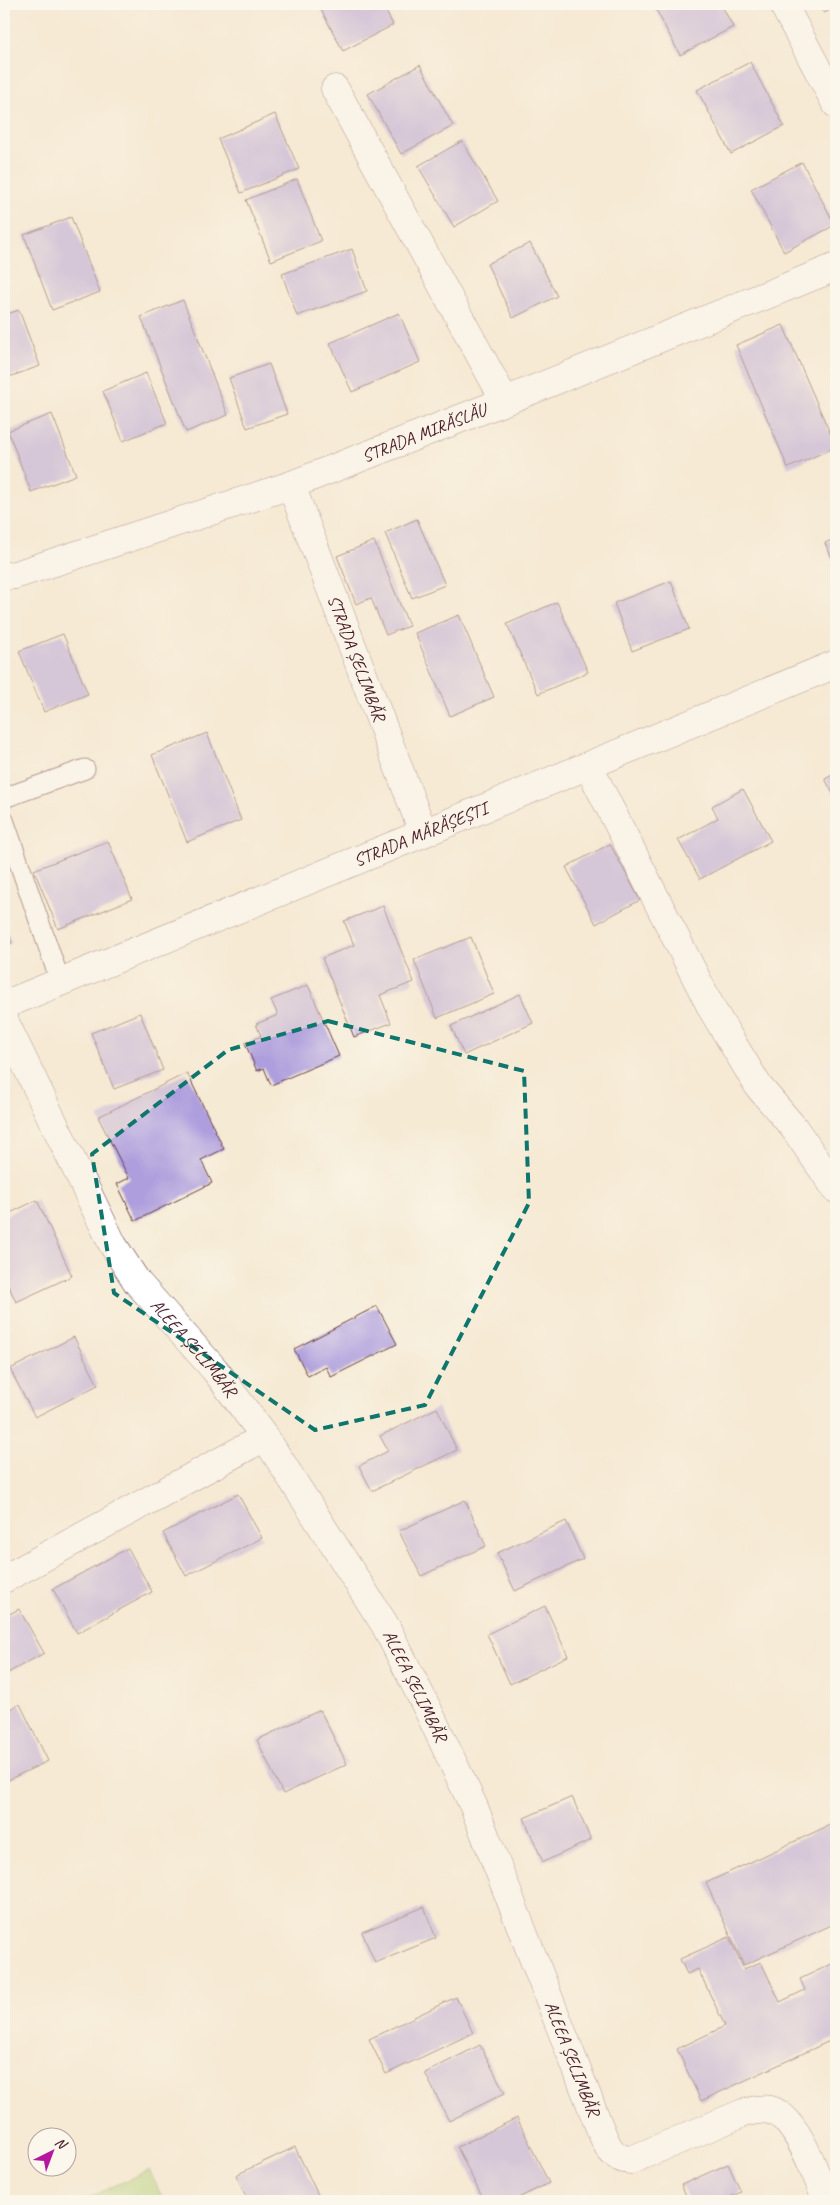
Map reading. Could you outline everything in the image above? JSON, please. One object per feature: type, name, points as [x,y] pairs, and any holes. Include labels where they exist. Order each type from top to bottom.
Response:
[{"type":"street","points":[[783,4],[836,104]]},
{"type":"street","points":[[335,89],[505,401]]},
{"type":"street","name":"STRADA MIRĂSLĂU","points":[[4,576],[15,575],[291,484],[505,401],[836,267]]},
{"type":"street","name":"STRADA ȘELIMBĂR","points":[[291,484],[423,832]]},
{"type":"street","name":"STRADA MĂRĂȘEȘTI","points":[[4,1005],[836,664]]},
{"type":"street","points":[[590,766],[713,1011],[760,1087],[794,1128],[836,1189]]},
{"type":"street","name":"ALEEA ȘELIMBĂR","points":[[4,1020],[113,1245],[137,1282],[215,1370],[265,1436],[385,1625],[428,1708],[474,1807],[598,2126],[610,2152],[620,2159],[631,2160],[743,2113],[771,2110],[781,2116],[794,2129],[827,2201]]},
{"type":"street","points":[[4,1579],[265,1436]]},
{"type":"lane","points":[[4,798],[85,769]]},
{"type":"lane","points":[[4,820],[60,982]]},
{"type":"highlighted area","points":[[328,1021],[524,1071],[529,1203],[425,1405],[315,1430],[114,1293],[92,1154],[228,1050]]},
{"type":"green space","points":[[149,2170],[164,2201],[81,2201]]},
{"type":"building","points":[[318,4],[382,4],[393,25],[343,51]]},
{"type":"building","points":[[653,4],[721,4],[733,27],[680,55]]},
{"type":"building","points":[[819,4],[836,4],[836,7],[824,13]]},
{"type":"building","points":[[750,62],[784,126],[731,154],[697,90]]},
{"type":"building","points":[[420,65],[453,126],[401,154],[368,94]]},
{"type":"building","points":[[275,114],[299,169],[241,193],[218,139]]},
{"type":"building","points":[[462,141],[498,201],[454,227],[418,166]]},
{"type":"building","points":[[802,162],[835,225],[784,252],[751,189]]},
{"type":"building","points":[[297,179],[321,241],[271,261],[246,200]]},
{"type":"building","points":[[71,217],[100,292],[52,310],[24,235]]},
{"type":"building","points":[[530,243],[557,296],[513,318],[487,264]]},
{"type":"building","points":[[352,249],[367,291],[297,316],[282,274]]},
{"type":"building","points":[[183,300],[228,415],[186,432],[141,317]]},
{"type":"building","points":[[19,310],[40,366],[6,378],[4,371],[4,315]]},
{"type":"building","points":[[399,313],[420,362],[352,392],[330,343]]},
{"type":"building","points":[[783,325],[836,447],[788,468],[736,345]]},
{"type":"building","points":[[269,364],[287,414],[247,428],[229,378]]},
{"type":"building","points":[[146,373],[167,423],[123,441],[103,391]]},
{"type":"building","points":[[52,414],[76,475],[31,492],[8,431]]},
{"type":"building","points":[[417,519],[445,585],[412,598],[385,533]]},
{"type":"building","points":[[836,538],[836,567],[825,543]]},
{"type":"building","points":[[374,541],[409,626],[386,635],[371,598],[356,604],[337,556]]},
{"type":"building","points":[[671,581],[689,629],[632,651],[614,603]]},
{"type":"building","points":[[557,602],[588,672],[538,694],[507,624]]},
{"type":"building","points":[[459,615],[494,697],[450,716],[415,633]]},
{"type":"building","points":[[63,634],[88,694],[44,712],[19,651]]},
{"type":"building","points":[[207,733],[241,820],[187,842],[152,755]]},
{"type":"building","points":[[836,773],[836,799],[825,779]]},
{"type":"building","points":[[743,789],[771,841],[700,879],[678,840],[718,818],[712,806]]},
{"type":"building","points":[[108,841],[132,899],[58,929],[34,870]]},
{"type":"building","points":[[610,844],[640,900],[596,924],[566,867]]},
{"type":"building","points":[[383,906],[414,982],[380,995],[391,1023],[354,1037],[322,958],[354,945],[344,921]]},
{"type":"building","points":[[4,923],[12,943],[4,946]]},
{"type":"building","points":[[471,937],[494,994],[437,1018],[414,960]]},
{"type":"building","points":[[308,985],[339,1056],[271,1085],[264,1068],[257,1071],[245,1043],[261,1036],[256,1024],[278,1015],[271,1000]]},
{"type":"building","points":[[520,994],[533,1023],[464,1055],[451,1026]]},
{"type":"building","points":[[140,1013],[163,1070],[114,1089],[91,1033]]},
{"type":"building","points":[[187,1073],[224,1149],[201,1160],[212,1183],[135,1221],[117,1184],[129,1178],[98,1117]]},
{"type":"building","points":[[37,1200],[72,1276],[16,1302],[4,1276],[4,1216]]},
{"type":"building","points":[[377,1306],[397,1344],[331,1377],[326,1367],[308,1376],[294,1349]]},
{"type":"building","points":[[74,1337],[98,1385],[35,1417],[10,1369]]},
{"type":"building","points":[[437,1408],[457,1450],[372,1491],[359,1466],[388,1451],[380,1436]]},
{"type":"building","points":[[238,1494],[262,1538],[186,1576],[163,1533]]},
{"type":"building","points":[[465,1500],[486,1546],[421,1576],[399,1531]]},
{"type":"building","points":[[566,1521],[583,1559],[515,1591],[497,1553]]},
{"type":"building","points":[[128,1548],[152,1592],[77,1633],[53,1589]]},
{"type":"building","points":[[545,1606],[568,1656],[510,1684],[487,1634]]},
{"type":"building","points":[[19,1609],[44,1653],[4,1675],[4,1617]]},
{"type":"building","points":[[20,1704],[48,1761],[4,1782],[4,1712]]},
{"type":"building","points":[[320,1710],[347,1764],[283,1794],[257,1740]]},
{"type":"building","points":[[572,1797],[591,1840],[543,1862],[524,1818]]},
{"type":"building","points":[[836,1822],[836,1923],[744,1965],[706,1883]]},
{"type":"building","points":[[424,1907],[436,1938],[375,1963],[362,1932]]},
{"type":"building","points":[[729,1937],[744,1969],[761,1962],[780,2002],[805,1990],[800,1979],[836,1962],[836,2038],[701,2101],[677,2049],[725,2026],[698,1969],[687,1974],[680,1959]]},
{"type":"building","points":[[456,1997],[473,2033],[386,2074],[369,2039]]},
{"type":"building","points":[[480,2045],[505,2093],[449,2121],[425,2073]]},
{"type":"building","points":[[517,2118],[549,2183],[512,2201],[484,2201],[457,2147]]},
{"type":"building","points":[[295,2147],[321,2201],[248,2201],[236,2175]]},
{"type":"building","points":[[728,2164],[741,2192],[722,2201],[689,2201],[681,2185]]}]
